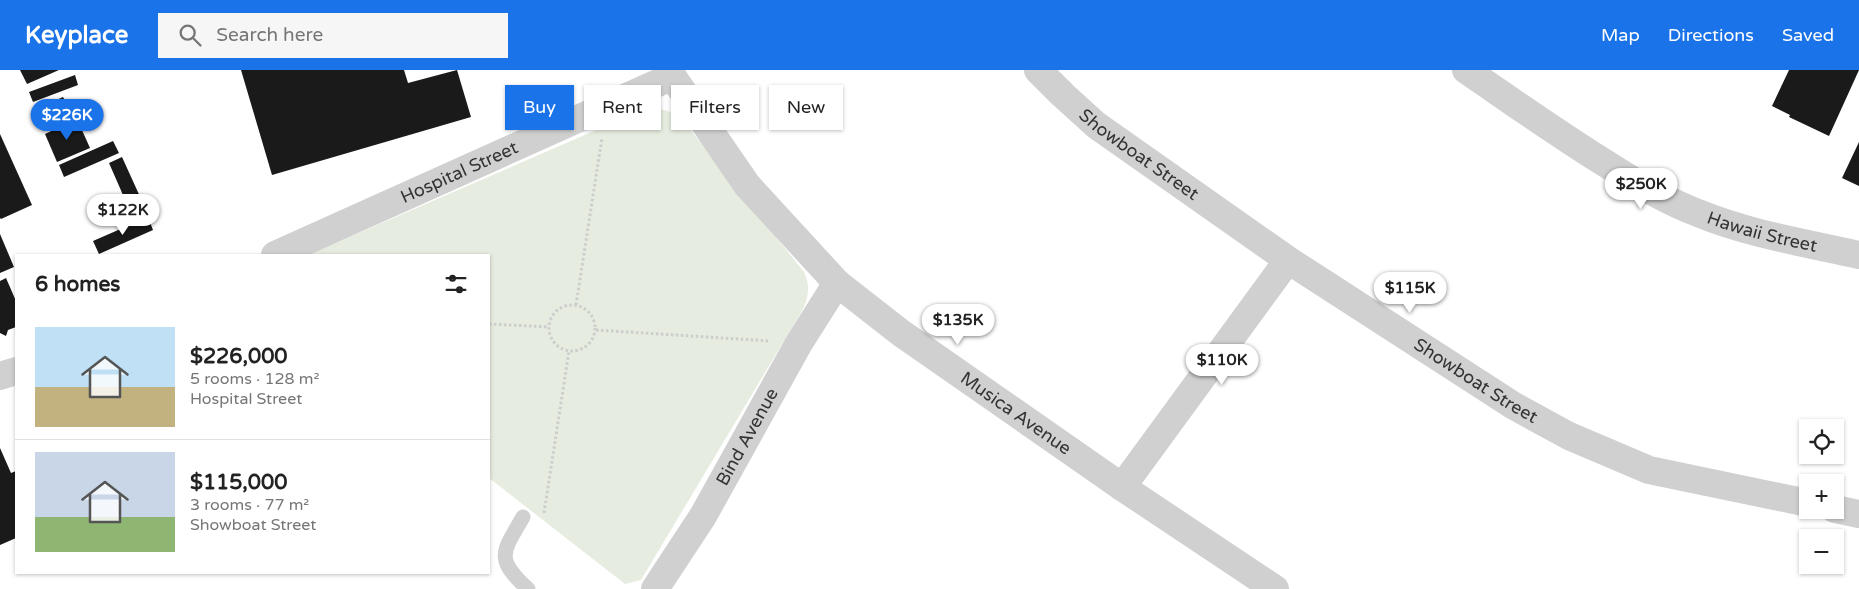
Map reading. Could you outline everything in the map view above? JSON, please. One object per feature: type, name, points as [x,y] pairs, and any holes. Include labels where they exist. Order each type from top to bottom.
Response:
[{"type":"street","name":"Showboat Street","points":[[1038,70],[1062,95],[1096,125],[1288,260],[1514,406],[1569,436],[1650,470],[1799,501]]},
{"type":"street","name":"Hawaii Street","points":[[1466,70],[1577,146],[1634,182],[1664,198],[1731,225],[1784,239],[1859,255]]},
{"type":"street","name":"Hospital Street","points":[[646,85],[669,73]]},
{"type":"street","name":"Musica Avenue","points":[[669,73],[747,185],[837,283],[902,333],[1122,487],[1275,589]]},
{"type":"street","name":"Hospital Street","points":[[277,254],[584,116]]},
{"type":"street","points":[[1122,487],[1288,260]]},
{"type":"street","name":"Bind Avenue","points":[[655,589],[702,516],[799,343],[837,283]]},
{"type":"street","points":[[0,376],[15,371]]},
{"type":"street","points":[[1844,511],[1859,514]]},
{"type":"lane","points":[[523,517],[506,548],[505,558],[508,567],[528,589]]},
{"type":"path","points":[[576,305],[602,130]]},
{"type":"path","points":[[576,305],[584,308],[591,314],[596,330],[593,340],[587,346],[578,351],[569,351],[561,349],[554,343],[550,336],[549,327],[551,318],[558,310],[566,306],[576,305]]},
{"type":"path","points":[[490,324],[549,327]]},
{"type":"path","points":[[596,330],[799,343]]},
{"type":"path","points":[[543,522],[569,351]]},
{"type":"shaded area","points":[[661,109],[671,113],[671,130],[690,130],[804,272],[808,290],[807,300],[803,309],[641,580],[625,584],[490,479],[490,254],[310,254],[596,130],[661,130]]},
{"type":"building","points":[[20,70],[59,70],[27,84]]},
{"type":"building","points":[[241,70],[404,70],[408,83],[457,70],[471,117],[272,175]]},
{"type":"building","points":[[1789,70],[1859,70],[1829,136],[1789,117],[1790,115],[1772,106]]},
{"type":"building","points":[[75,75],[78,85],[33,102],[29,92]]},
{"type":"building","points":[[63,97],[71,111],[59,117],[52,102]]},
{"type":"building","points":[[77,119],[90,148],[57,162],[45,134]]},
{"type":"building","points":[[0,134],[32,205],[1,219],[0,218]]},
{"type":"building","points":[[113,141],[119,153],[64,177],[59,165]]},
{"type":"building","points":[[1859,142],[1859,186],[1842,178]]},
{"type":"building","points":[[122,157],[147,212],[133,218],[109,163]]},
{"type":"building","points":[[148,217],[153,230],[99,254],[93,241]]},
{"type":"building","points":[[0,234],[14,267],[0,273]]},
{"type":"building","points":[[6,278],[15,299],[15,327],[8,330],[6,336],[0,333],[0,281]]},
{"type":"building","points":[[0,448],[11,473],[15,471],[15,538],[0,545]]}]
